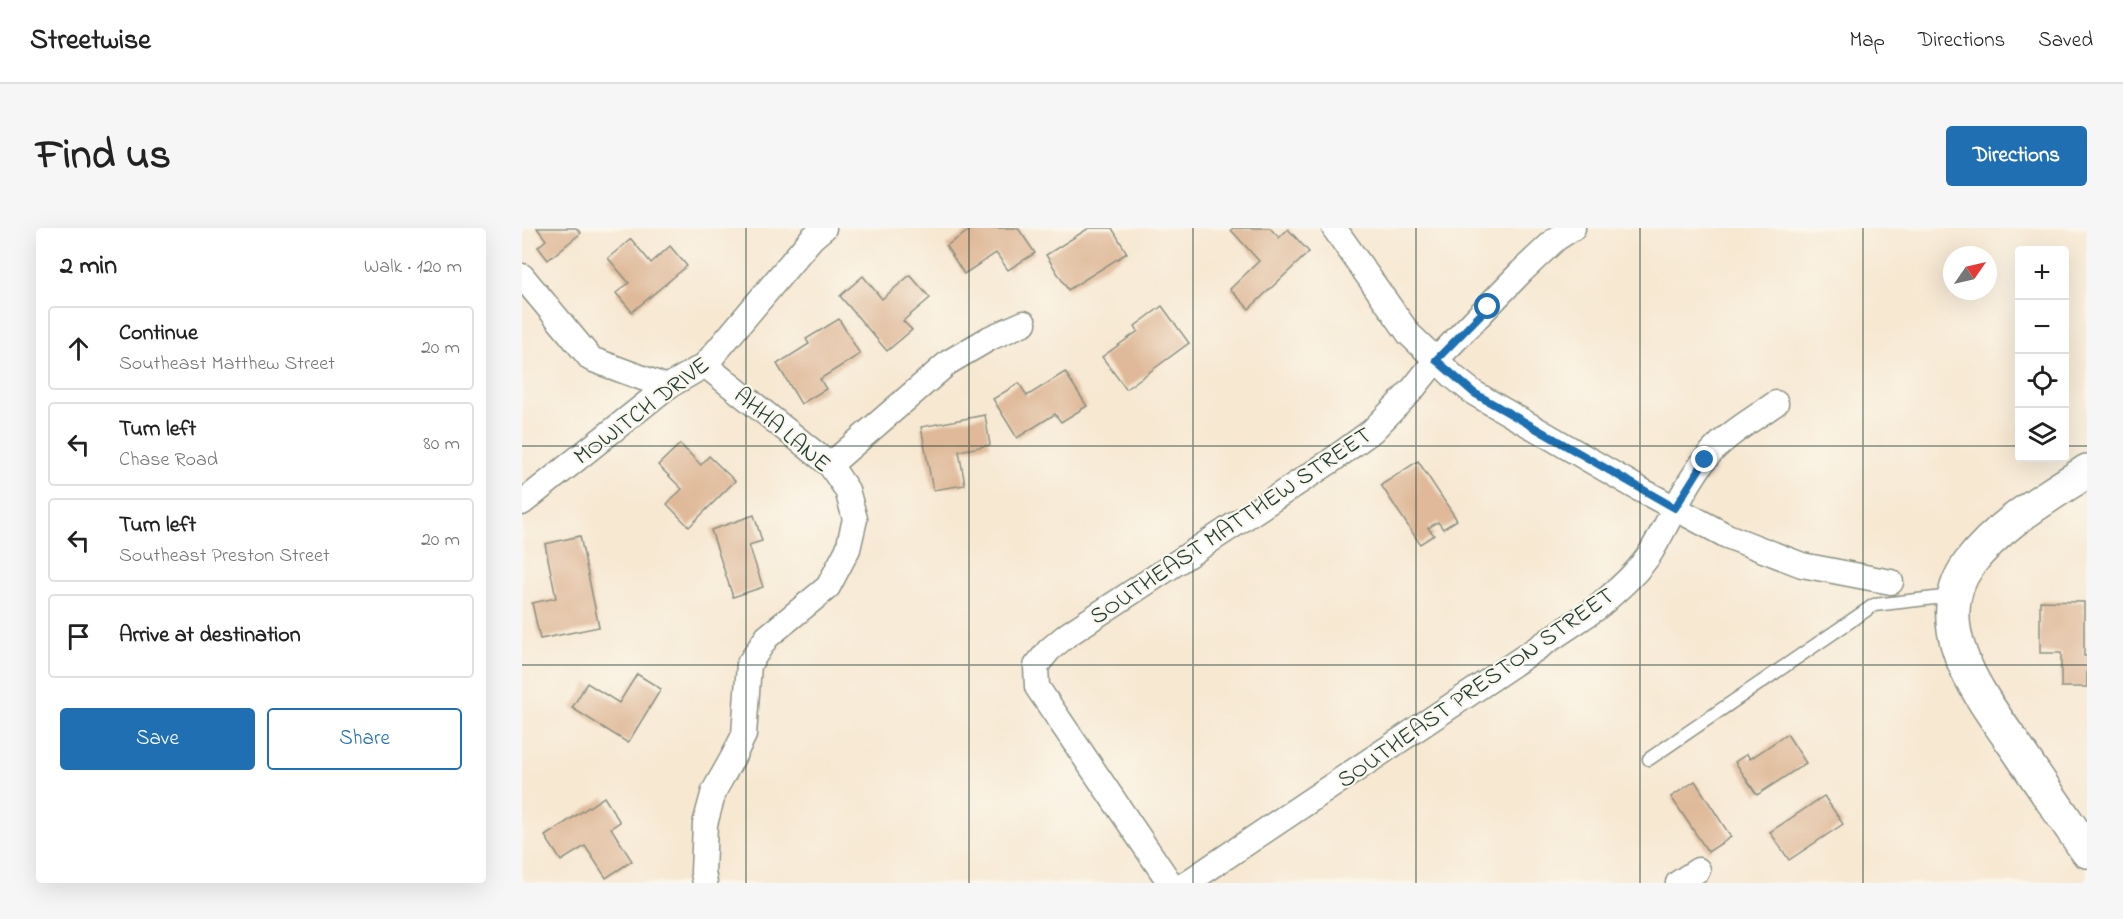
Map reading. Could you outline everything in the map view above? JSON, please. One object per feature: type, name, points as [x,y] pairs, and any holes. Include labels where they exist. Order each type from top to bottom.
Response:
[{"type":"street","name":"MOWITCH DRIVE","points":[[522,503],[668,387],[705,365],[812,238],[824,228]]},
{"type":"street","points":[[1334,228],[1408,334],[1474,393],[1727,536],[1802,565],[1891,582]]},
{"type":"street","name":"SOUTHEAST MATTHEW STREET","points":[[1170,883],[1037,687],[1036,666],[1049,650],[1067,635],[1331,461],[1372,431],[1412,390],[1436,360],[1538,255],[1573,228]]},
{"type":"street","points":[[522,276],[591,359],[668,387]]},
{"type":"street","points":[[830,465],[949,362],[990,338],[1024,323]]},
{"type":"street","name":"AHHA LANE","points":[[705,365],[830,465],[847,490],[855,519],[848,549],[828,587],[767,637],[748,664],[744,735],[714,791],[705,824],[703,873],[705,883]]},
{"type":"street","name":"SOUTHEAST PRESTON STREET","points":[[1187,883],[1597,608],[1624,583],[1649,554],[1692,478],[1721,441],[1776,403]]},
{"type":"street","points":[[2087,471],[2020,515],[1991,540],[1968,565],[1953,596],[1954,629],[1963,662],[1973,682],[2087,851]]},
{"type":"street","points":[[1678,883],[1698,870]]},
{"type":"lane","points":[[1649,759],[1874,605],[1953,596]]},
{"type":"building","points":[[537,228],[576,228],[581,233],[548,260],[538,247],[546,240]]},
{"type":"building","points":[[973,228],[1018,228],[1035,253],[1008,270],[996,253],[964,274],[946,246]]},
{"type":"building","points":[[1089,228],[1112,228],[1127,253],[1068,290],[1046,255]]},
{"type":"building","points":[[1233,228],[1270,228],[1279,238],[1288,229],[1309,252],[1249,309],[1230,289],[1259,261],[1231,230]]},
{"type":"building","points":[[631,239],[651,263],[670,246],[687,266],[632,312],[616,293],[629,283],[608,258]]},
{"type":"building","points":[[910,275],[930,298],[903,321],[912,330],[887,351],[840,296],[863,276],[882,299]]},
{"type":"building","points":[[1162,306],[1189,343],[1126,389],[1102,357],[1138,331],[1135,326]]},
{"type":"building","points":[[839,319],[860,354],[820,379],[826,389],[801,404],[777,364],[809,344],[806,339]]},
{"type":"building","points":[[1065,372],[1087,406],[1061,422],[1055,414],[1017,438],[993,399],[1019,383],[1027,396]]},
{"type":"building","points":[[985,415],[990,445],[959,451],[965,485],[933,490],[921,427]]},
{"type":"building","points":[[680,444],[701,465],[709,456],[735,481],[689,527],[667,504],[682,489],[658,465]]},
{"type":"building","points":[[1418,461],[1457,520],[1443,529],[1438,522],[1428,528],[1434,535],[1420,544],[1381,485]]},
{"type":"building","points":[[754,515],[762,541],[749,545],[763,587],[733,597],[711,530]]},
{"type":"building","points":[[580,536],[599,627],[540,639],[532,603],[556,598],[545,544]]},
{"type":"building","points":[[2040,601],[2084,602],[2084,656],[2087,656],[2087,687],[2061,687],[2061,653],[2040,653]]},
{"type":"building","points":[[637,674],[661,689],[628,743],[572,708],[587,683],[619,703]]},
{"type":"building","points":[[1787,734],[1806,763],[1757,795],[1735,762],[1747,754],[1750,759]]},
{"type":"building","points":[[1695,781],[1731,837],[1708,852],[1671,797]]},
{"type":"building","points":[[1824,796],[1843,824],[1789,860],[1770,832]]},
{"type":"building","points":[[604,797],[620,822],[611,828],[632,861],[606,878],[585,846],[561,861],[545,836]]},
{"type":"route","points":[[1488,307],[1436,360],[1474,393],[1675,508],[1705,460]]}]
